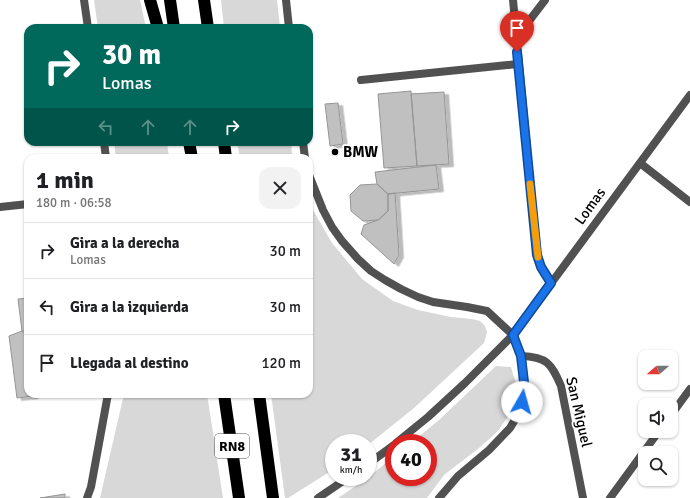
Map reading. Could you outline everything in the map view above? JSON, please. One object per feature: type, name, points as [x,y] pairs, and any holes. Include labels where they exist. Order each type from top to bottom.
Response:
[{"type":"highway","points":[[150,0],[157,24]]},
{"type":"highway","points":[[170,0],[173,24]]},
{"type":"highway","points":[[204,0],[208,24]]},
{"type":"highway","points":[[208,0],[209,24]]},
{"type":"highway","name":"RN8","points":[[225,398],[239,498]]},
{"type":"highway","name":"RN8","points":[[260,398],[273,498]]},
{"type":"street","points":[[84,0],[87,24]]},
{"type":"street","points":[[286,0],[289,24]]},
{"type":"street","points":[[513,0],[537,255],[541,267],[551,283]]},
{"type":"street","points":[[516,28],[529,21],[545,0]]},
{"type":"street","points":[[361,80],[518,64]]},
{"type":"street","name":"Lomas","points":[[407,434],[465,383],[513,335],[690,95]]},
{"type":"street","points":[[640,162],[690,202]]},
{"type":"street","points":[[313,185],[332,227],[342,241],[371,271],[418,297],[433,302],[487,311],[513,335],[521,356],[525,391],[519,413],[510,428],[489,450],[458,476],[439,498]]},
{"type":"street","points":[[0,207],[24,204]]},
{"type":"street","name":"San Miguel","points":[[521,356],[533,356],[542,359],[555,371],[561,386],[583,498]]},
{"type":"street","points":[[678,405],[690,389]]},
{"type":"street","points":[[87,498],[91,487],[107,398]]},
{"type":"street","points":[[610,498],[654,438]]},
{"type":"street","points":[[318,498],[336,486]]},
{"type":"shaded area","points":[[94,0],[140,0],[145,24],[97,24]]},
{"type":"shaded area","points":[[221,0],[277,0],[280,24],[224,24]]},
{"type":"shaded area","points":[[114,146],[168,146],[168,154],[116,154]]},
{"type":"shaded area","points":[[238,146],[291,146],[292,154],[239,154]]},
{"type":"shaded area","points":[[313,210],[332,243],[362,279],[393,301],[418,310],[480,321],[485,326],[487,332],[484,343],[414,408],[377,438],[377,434],[325,434],[325,475],[288,498],[285,498],[272,398],[313,398]]},
{"type":"shaded area","points":[[496,366],[511,367],[517,387],[509,415],[497,432],[444,475],[437,484],[437,434],[422,434],[439,420]]},
{"type":"shaded area","points":[[123,398],[208,398],[223,498],[100,498]]},
{"type":"shaded area","points":[[385,464],[385,486],[436,486],[427,498],[338,498],[356,486],[377,486],[377,470]]},
{"type":"building","points":[[411,91],[417,166],[384,168],[378,94]]},
{"type":"building","points":[[444,92],[449,164],[417,166],[411,94]]},
{"type":"building","points":[[338,103],[343,144],[330,146],[325,104]]},
{"type":"building","points":[[436,165],[439,189],[388,194],[377,184],[375,172]]},
{"type":"building","points":[[377,184],[388,194],[388,211],[378,220],[363,221],[351,211],[350,195],[360,185]]},
{"type":"building","points":[[395,193],[399,255],[394,264],[361,234],[364,225],[378,220],[388,211],[388,194]]},
{"type":"building","points":[[24,298],[24,331],[22,331],[18,299]]},
{"type":"building","points":[[22,331],[24,332],[24,397],[17,398],[9,336]]},
{"type":"building","points":[[65,494],[65,498],[40,498]]},
{"type":"slow traffic","points":[[530,184],[538,257]]},
{"type":"place","name":"BMW","points":[[335,152]]},
{"type":"route","points":[[517,52],[537,255],[541,267],[551,283],[513,335],[521,356],[525,391],[522,402]]}]
